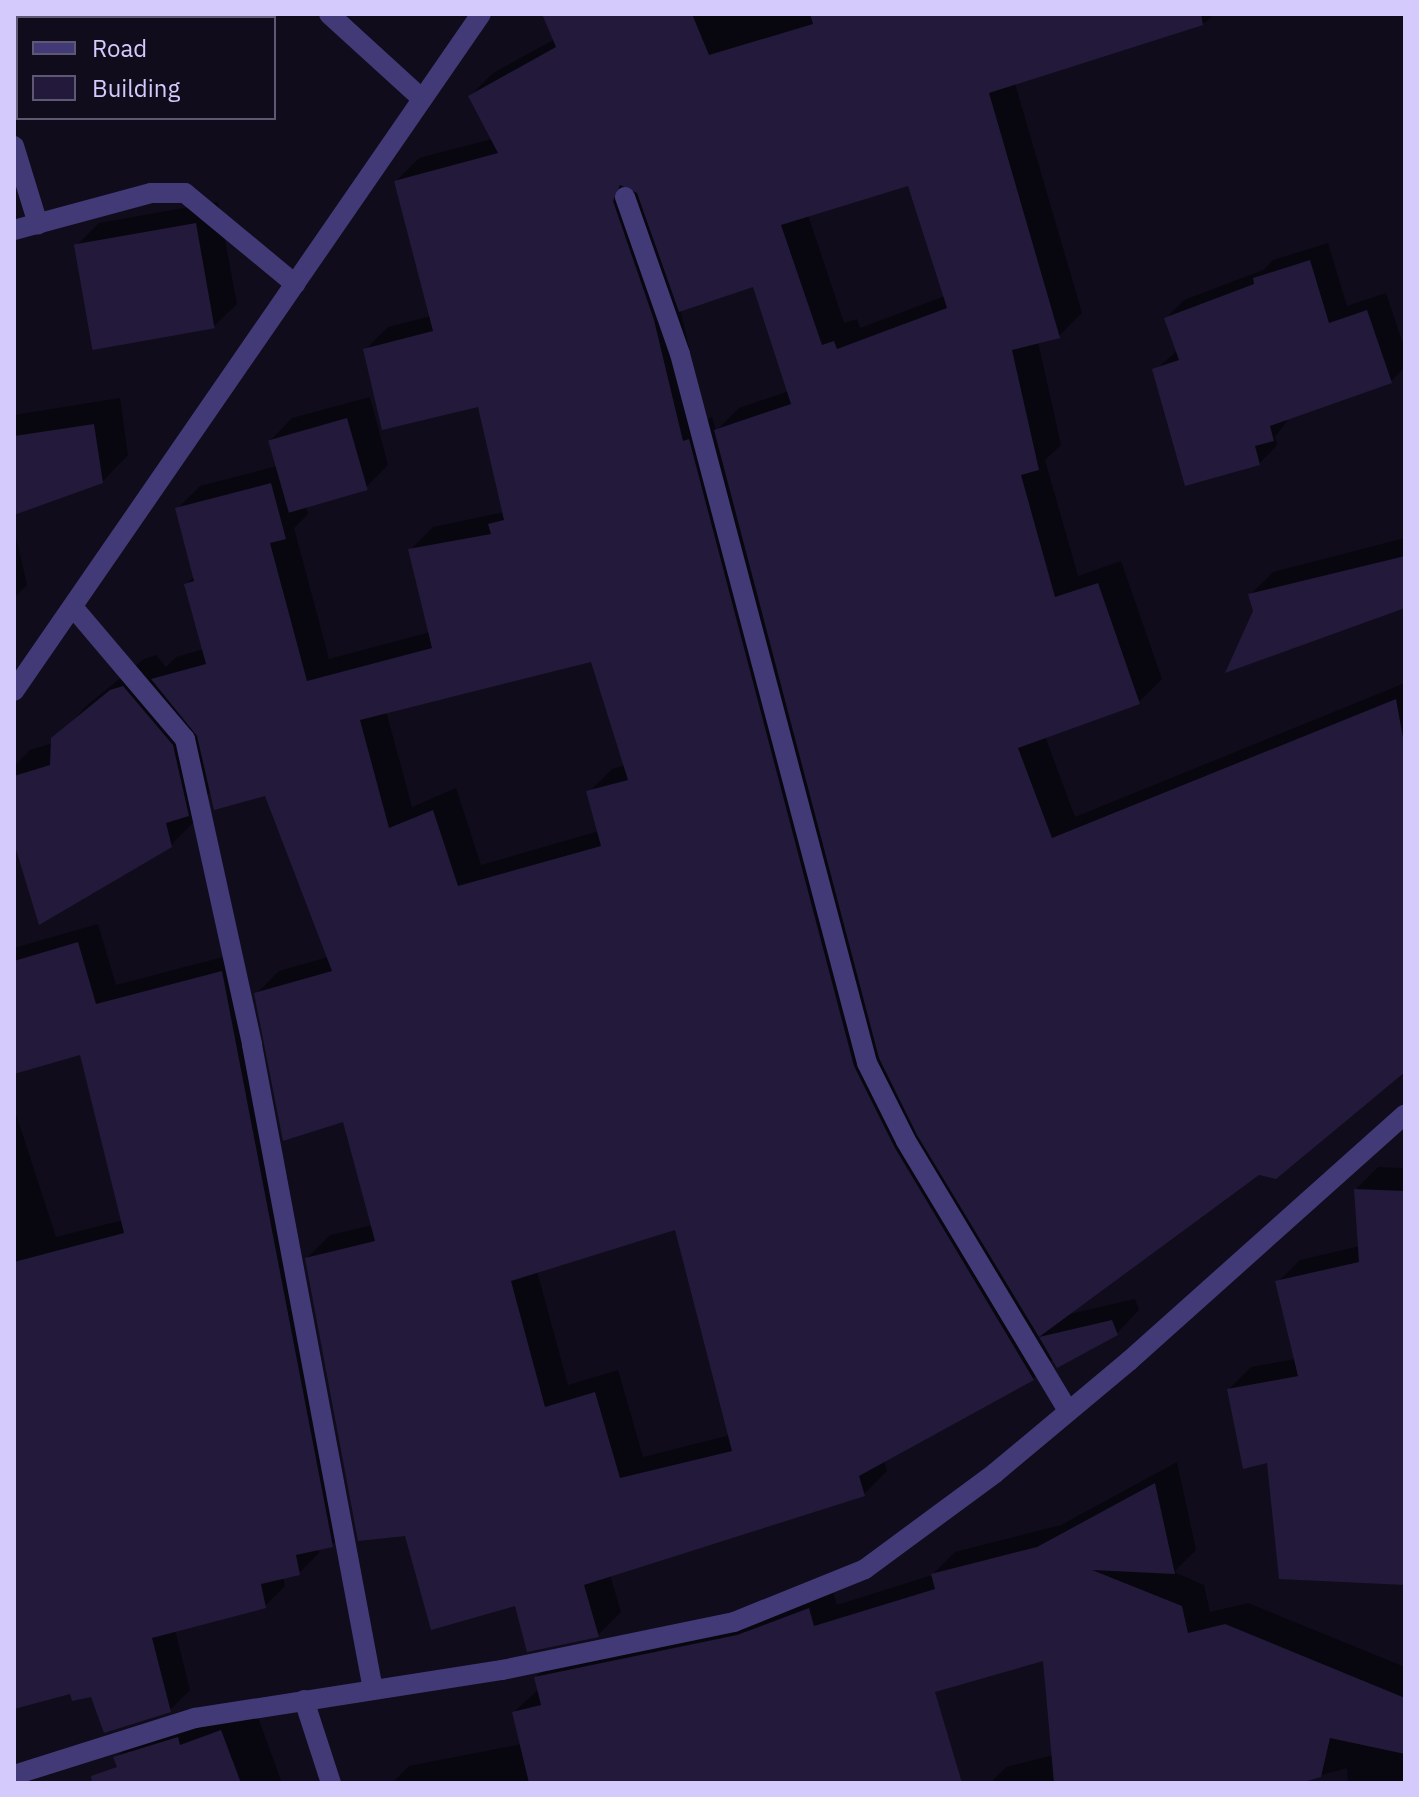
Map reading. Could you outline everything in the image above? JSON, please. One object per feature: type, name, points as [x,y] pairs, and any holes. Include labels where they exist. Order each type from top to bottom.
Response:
[{"type":"street","points":[[329,14],[422,99]]},
{"type":"street","points":[[14,691],[73,607],[289,278],[481,14]]},
{"type":"street","points":[[14,146],[38,224]]},
{"type":"street","points":[[14,230],[151,193],[185,193],[289,278]]},
{"type":"street","points":[[625,197],[680,354],[867,1063],[906,1141],[1067,1409]]},
{"type":"street","points":[[73,607],[185,739],[252,1045],[373,1690]]},
{"type":"street","points":[[14,1775],[195,1718],[502,1670],[734,1622],[865,1569],[995,1473],[1067,1409],[1129,1361],[1405,1114]]},
{"type":"street","points":[[304,1700],[331,1783]]},
{"type":"building","points":[[542,14],[692,14],[709,55],[813,24],[810,14],[1201,14],[1203,25],[989,93],[1060,338],[1012,350],[1039,470],[1021,475],[1055,597],[1098,583],[1140,704],[1018,748],[1052,838],[1396,699],[1405,749],[1405,1072],[1276,1179],[1259,1175],[1039,1337],[917,1135],[879,1058],[714,430],[791,404],[753,287],[679,312],[637,193],[620,185],[613,201],[654,320],[683,441],[689,439],[854,1066],[895,1148],[1034,1380],[859,1476],[865,1496],[584,1585],[599,1637],[527,1652],[515,1606],[431,1630],[405,1536],[358,1541],[305,1258],[375,1241],[343,1122],[283,1141],[254,993],[332,971],[265,796],[214,810],[197,736],[151,679],[206,664],[184,584],[194,581],[175,508],[271,483],[286,539],[270,543],[307,681],[432,648],[408,549],[491,534],[488,524],[504,520],[478,407],[382,430],[363,349],[433,331],[394,181],[498,153],[468,96],[556,47]],"holes":[[[908,186],[947,308],[837,349],[834,341],[822,345],[781,225]],[[591,662],[628,780],[586,791],[601,846],[458,886],[433,810],[389,828],[360,720]],[[675,1230],[732,1451],[620,1478],[595,1392],[545,1407],[511,1281]]]},
{"type":"building","points":[[196,223],[215,328],[92,350],[74,245]]},
{"type":"building","points":[[1310,260],[1329,323],[1367,310],[1392,383],[1270,426],[1274,441],[1255,446],[1260,465],[1185,486],[1152,369],[1179,360],[1164,318],[1254,284],[1253,278]]},
{"type":"building","points":[[347,418],[368,490],[289,513],[268,441]]},
{"type":"building","points":[[94,424],[103,483],[14,515],[14,436]]},
{"type":"building","points":[[1405,556],[1405,608],[1225,673],[1253,611],[1248,594]]},
{"type":"building","points":[[123,686],[173,745],[189,816],[166,823],[172,847],[39,925],[14,843],[14,776],[50,765],[51,738],[110,690]]},
{"type":"building","points":[[78,942],[96,1004],[222,971],[333,1547],[296,1555],[300,1575],[261,1584],[266,1608],[152,1638],[171,1712],[104,1733],[91,1697],[72,1701],[70,1694],[14,1709],[14,1262],[124,1233],[80,1055],[14,1074],[14,961]]},
{"type":"building","points":[[1354,1189],[1405,1191],[1405,1585],[1279,1579],[1267,1463],[1243,1469],[1227,1389],[1298,1376],[1275,1281],[1359,1262]]},
{"type":"building","points":[[1112,1320],[1118,1335],[1057,1368],[1039,1337]]},
{"type":"building","points":[[1155,1483],[1175,1574],[1092,1570],[1182,1606],[1188,1633],[1225,1624],[1405,1698],[1405,1754],[1330,1738],[1321,1777],[1300,1783],[1054,1783],[1043,1661],[935,1692],[962,1783],[529,1783],[512,1712],[541,1705],[534,1677],[737,1635],[809,1608],[814,1626],[935,1589],[931,1574],[1037,1547]]},
{"type":"building","points":[[221,1730],[241,1783],[92,1783],[91,1776],[117,1767],[113,1757],[178,1737],[180,1745]]}]
